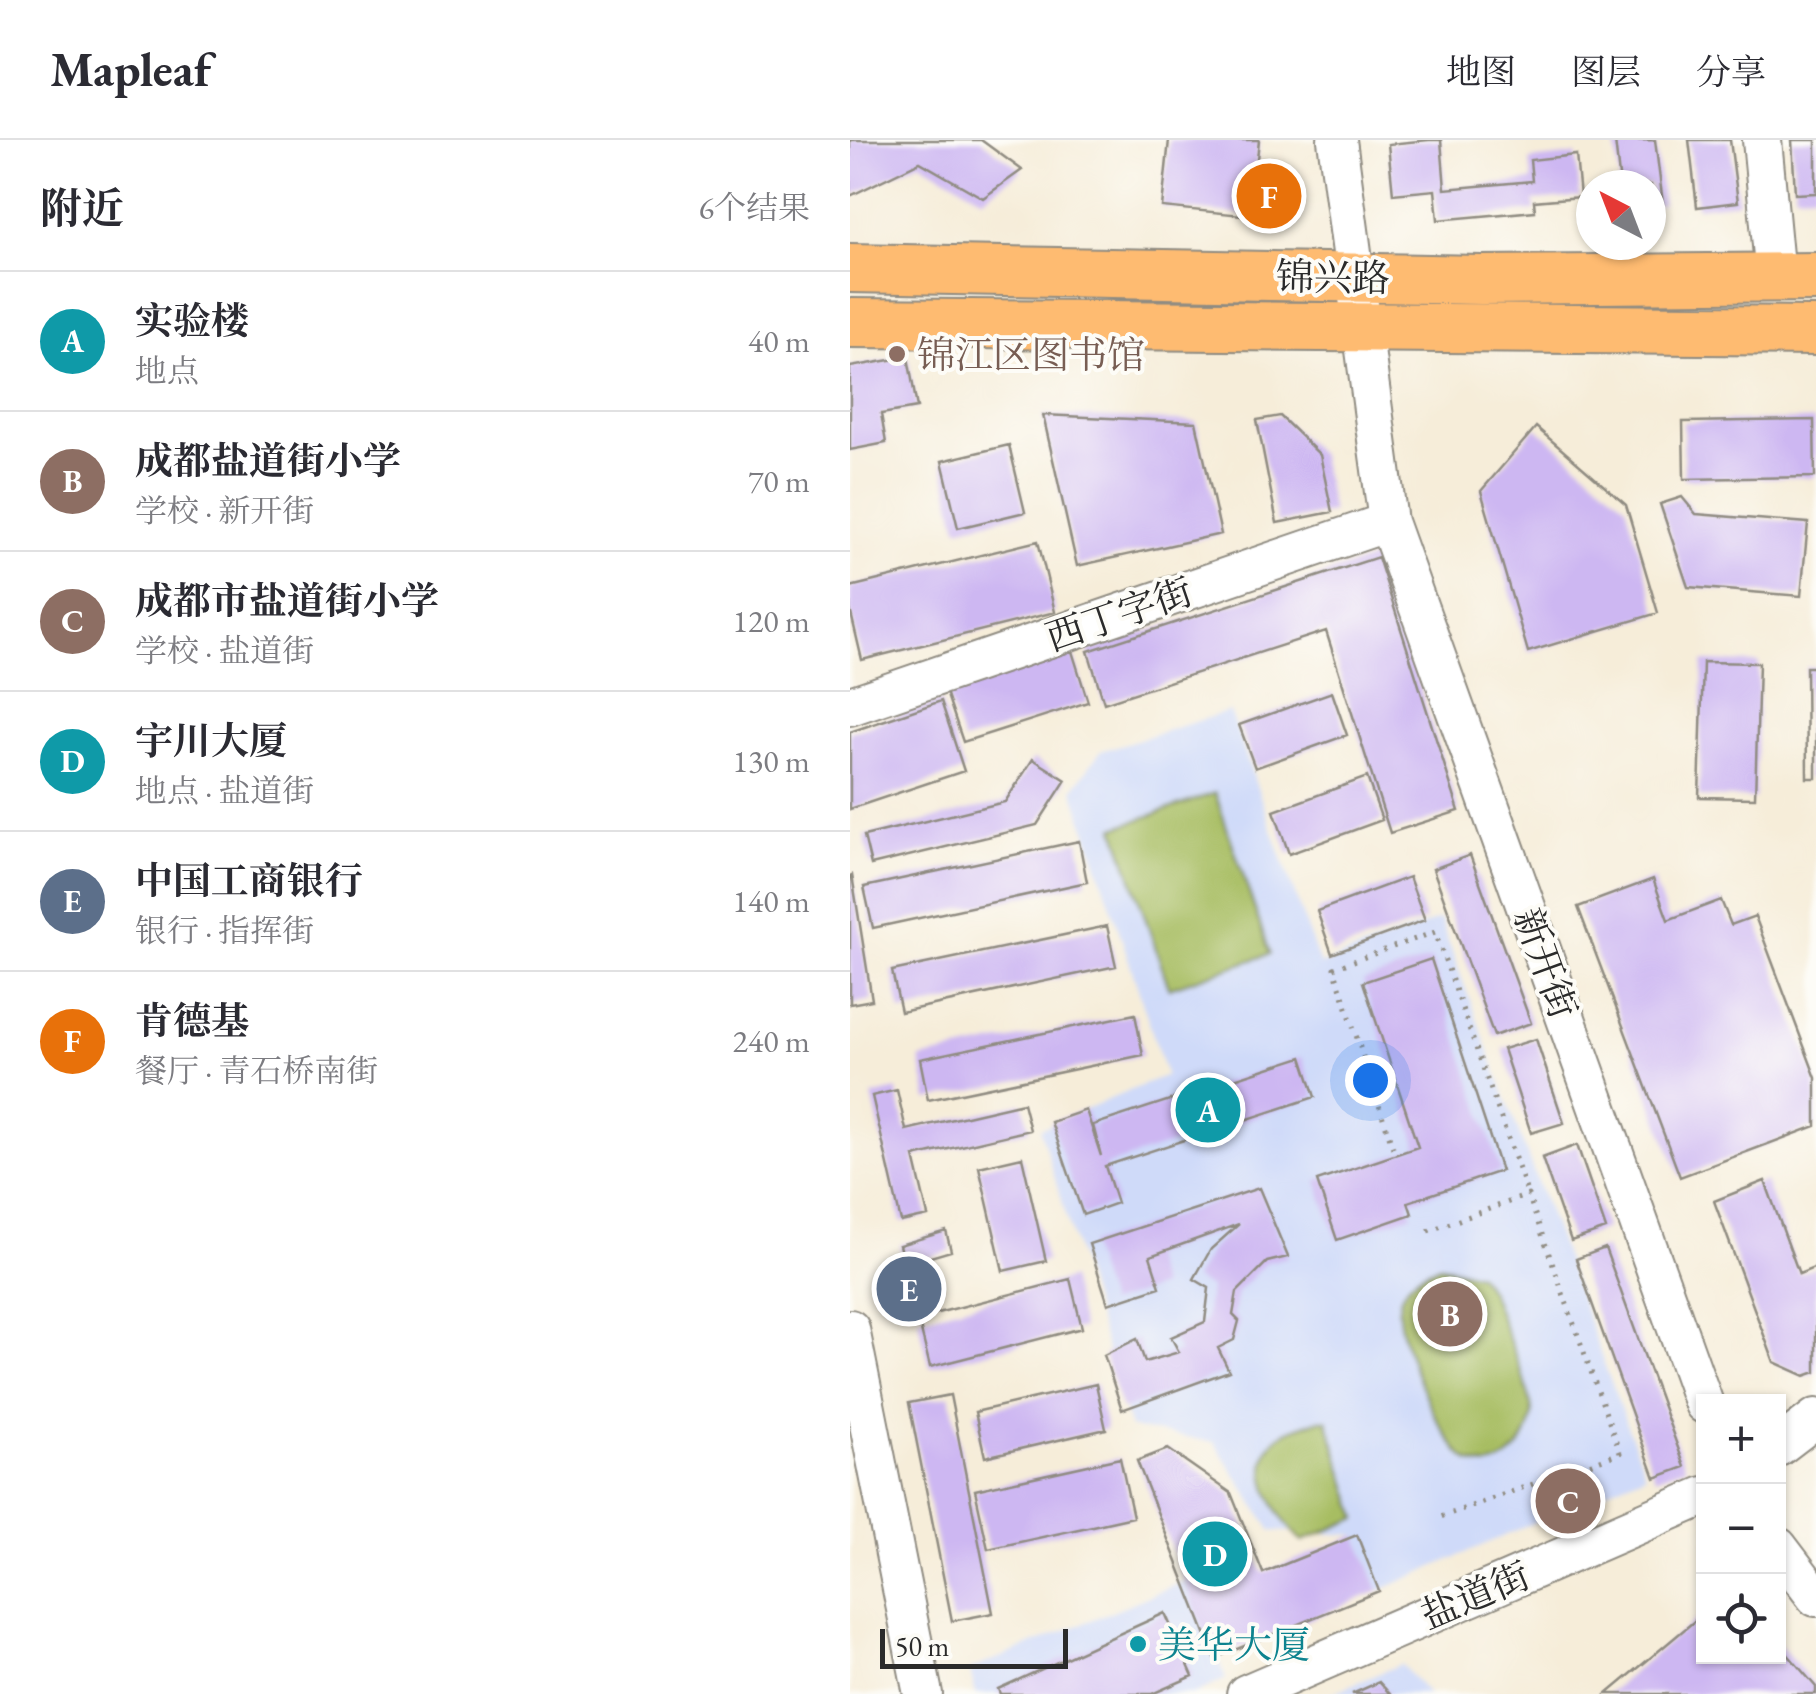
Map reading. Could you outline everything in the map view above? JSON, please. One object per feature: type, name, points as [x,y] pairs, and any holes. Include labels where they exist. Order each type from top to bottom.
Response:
[{"type":"main road","name":"锦兴路","points":[[850,268],[1358,277],[1796,277]]},
{"type":"main road","name":"锦兴路","points":[[850,324],[1816,331]]},
{"type":"street","name":"新开街","points":[[1337,140],[1388,522],[1700,1394]]},
{"type":"street","points":[[1762,140],[1796,277]]},
{"type":"street","name":"西丁字街","points":[[850,706],[1388,522]]},
{"type":"street","points":[[850,1329],[924,1694]]},
{"type":"street","points":[[1786,1441],[1816,1418]]},
{"type":"street","name":"盐道街","points":[[1254,1693],[1696,1499]]},
{"type":"street","points":[[1786,1557],[1816,1597]]},
{"type":"path","points":[[1392,1148],[1334,968],[1434,932],[1620,1453],[1435,1519]]},
{"type":"path","points":[[1428,1230],[1528,1195]]},
{"type":"path","points":[[1558,1477],[1588,1546]]},
{"type":"shaded area","points":[[1230,711],[1320,965],[1440,919],[1645,1474],[1379,1591],[1357,1535],[1272,1531],[1214,1442],[1130,1428],[1040,1129],[1166,1075],[1073,789],[1101,751]]},
{"type":"shaded area","points":[[1185,1581],[1226,1679],[1194,1694],[975,1694],[970,1670]]},
{"type":"shaded area","points":[[1401,1664],[1428,1694],[1330,1694]]},
{"type":"green space","points":[[1215,793],[1270,954],[1169,988],[1115,828]]},
{"type":"green space","points":[[1439,1266],[1479,1275],[1490,1291],[1531,1404],[1530,1425],[1520,1445],[1493,1465],[1471,1462],[1448,1437],[1423,1391],[1405,1342],[1399,1307],[1403,1292],[1418,1276]]},
{"type":"green space","points":[[1327,1420],[1358,1518],[1302,1541],[1274,1504],[1265,1460],[1270,1446],[1281,1435]]},
{"type":"building","points":[[850,140],[981,140],[1022,170],[983,198],[920,162],[850,196]]},
{"type":"building","points":[[1169,140],[1259,140],[1251,216],[1162,207]]},
{"type":"building","points":[[1441,140],[1445,189],[1532,181],[1530,160],[1576,155],[1576,197],[1534,201],[1535,211],[1438,220],[1435,190],[1393,194],[1388,144]]},
{"type":"building","points":[[1655,140],[1659,170],[1618,170],[1615,141]]},
{"type":"building","points":[[1689,140],[1730,140],[1738,202],[1697,207]]},
{"type":"building","points":[[1792,140],[1816,140],[1816,193],[1795,194]]},
{"type":"building","points":[[908,357],[917,408],[881,414],[886,443],[850,450],[850,367]]},
{"type":"building","points":[[1043,415],[1196,422],[1221,534],[1077,566]]},
{"type":"building","points":[[1280,416],[1320,455],[1332,512],[1277,523],[1257,420]]},
{"type":"building","points":[[1814,420],[1815,477],[1684,479],[1683,422]]},
{"type":"building","points":[[1536,427],[1626,505],[1658,613],[1528,652],[1481,491]]},
{"type":"building","points":[[1009,445],[1025,512],[958,528],[942,461]]},
{"type":"building","points":[[1682,497],[1696,514],[1808,523],[1801,596],[1688,587],[1660,504]]},
{"type":"building","points":[[1038,541],[1055,612],[862,660],[850,609],[850,587]]},
{"type":"building","points":[[1378,557],[1459,811],[1390,833],[1326,631],[1104,703],[1088,651]]},
{"type":"building","points":[[1072,651],[1088,702],[963,742],[946,692]]},
{"type":"building","points":[[1703,662],[1759,663],[1755,798],[1699,797]]},
{"type":"building","points":[[1806,667],[1816,667],[1816,778],[1807,778]]},
{"type":"building","points":[[1332,692],[1347,735],[1255,768],[1239,725]]},
{"type":"building","points":[[941,701],[964,771],[850,809],[850,732]]},
{"type":"building","points":[[1033,759],[1066,780],[1037,825],[871,865],[864,836],[1005,802]]},
{"type":"building","points":[[1367,777],[1382,820],[1289,854],[1274,811]]},
{"type":"building","points":[[1079,841],[1087,882],[873,928],[864,887]]},
{"type":"building","points":[[1470,855],[1531,1023],[1494,1036],[1433,869]]},
{"type":"building","points":[[850,876],[872,1000],[850,1004]]},
{"type":"building","points":[[1409,877],[1425,920],[1332,954],[1317,911]]},
{"type":"building","points":[[1653,879],[1668,920],[1721,900],[1731,925],[1755,916],[1816,1078],[1816,1126],[1680,1177],[1578,907]]},
{"type":"building","points":[[1107,926],[1116,966],[901,1012],[892,971]]},
{"type":"building","points":[[1431,959],[1501,1171],[1408,1202],[1412,1214],[1337,1240],[1317,1181],[1418,1147],[1363,982]]},
{"type":"building","points":[[1135,1014],[1143,1055],[928,1100],[920,1059]]},
{"type":"building","points":[[1536,1039],[1564,1123],[1531,1133],[1503,1049]]},
{"type":"building","points":[[1302,1057],[1315,1097],[1105,1166],[1117,1203],[1083,1215],[1051,1122],[1086,1110],[1101,1156],[1093,1125]]},
{"type":"building","points":[[897,1090],[906,1130],[1023,1103],[1030,1130],[914,1157],[928,1216],[901,1222],[872,1096]]},
{"type":"building","points":[[1577,1145],[1606,1229],[1571,1241],[1542,1158]]},
{"type":"building","points":[[1022,1157],[1046,1261],[1003,1271],[979,1167]]},
{"type":"building","points":[[1765,1181],[1799,1274],[1816,1267],[1816,1372],[1805,1376],[1774,1362],[1714,1201]]},
{"type":"building","points":[[1259,1188],[1288,1257],[1267,1262],[1237,1292],[1233,1315],[1239,1321],[1234,1340],[1218,1348],[1229,1371],[1122,1410],[1104,1355],[1137,1339],[1145,1362],[1179,1352],[1171,1337],[1205,1322],[1209,1288],[1194,1279],[1211,1249],[1239,1224],[1150,1256],[1160,1287],[1108,1304],[1089,1244]]},
{"type":"building","points":[[946,1231],[951,1251],[920,1260],[929,1294],[914,1298],[899,1245]]},
{"type":"building","points":[[1605,1248],[1685,1467],[1655,1478],[1576,1259]]},
{"type":"building","points":[[1070,1279],[1082,1328],[930,1367],[918,1318]]},
{"type":"building","points":[[1096,1384],[1106,1429],[985,1457],[975,1412]]},
{"type":"building","points":[[950,1395],[993,1613],[952,1621],[909,1403]]},
{"type":"building","points":[[1168,1449],[1231,1493],[1263,1573],[1357,1535],[1379,1591],[1215,1658],[1137,1461]]},
{"type":"building","points":[[1120,1458],[1133,1517],[988,1549],[975,1490]]},
{"type":"building","name":"美华大厦","points":[[1165,1613],[1193,1676],[1152,1694],[1000,1694],[998,1689]]},
{"type":"building","points":[[1696,1620],[1696,1664],[1786,1664],[1786,1652],[1816,1687],[1816,1694],[1607,1694]]},
{"type":"building","points":[[1379,1682],[1390,1694],[1352,1694]]},
{"type":"place","name":"肯德基","points":[[1269,196]]},
{"type":"place","name":"锦江区图书馆","points":[[897,354]]},
{"type":"place","name":"实验楼","points":[[1208,1110]]},
{"type":"place","name":"中国工商银行","points":[[909,1289]]},
{"type":"place","name":"成都盐道街小学","points":[[1450,1314]]},
{"type":"place","name":"成都市盐道街小学","points":[[1568,1501]]},
{"type":"place","name":"宇川大厦","points":[[1215,1554]]},
{"type":"place","name":"美华大厦","points":[[1138,1644]]}]
